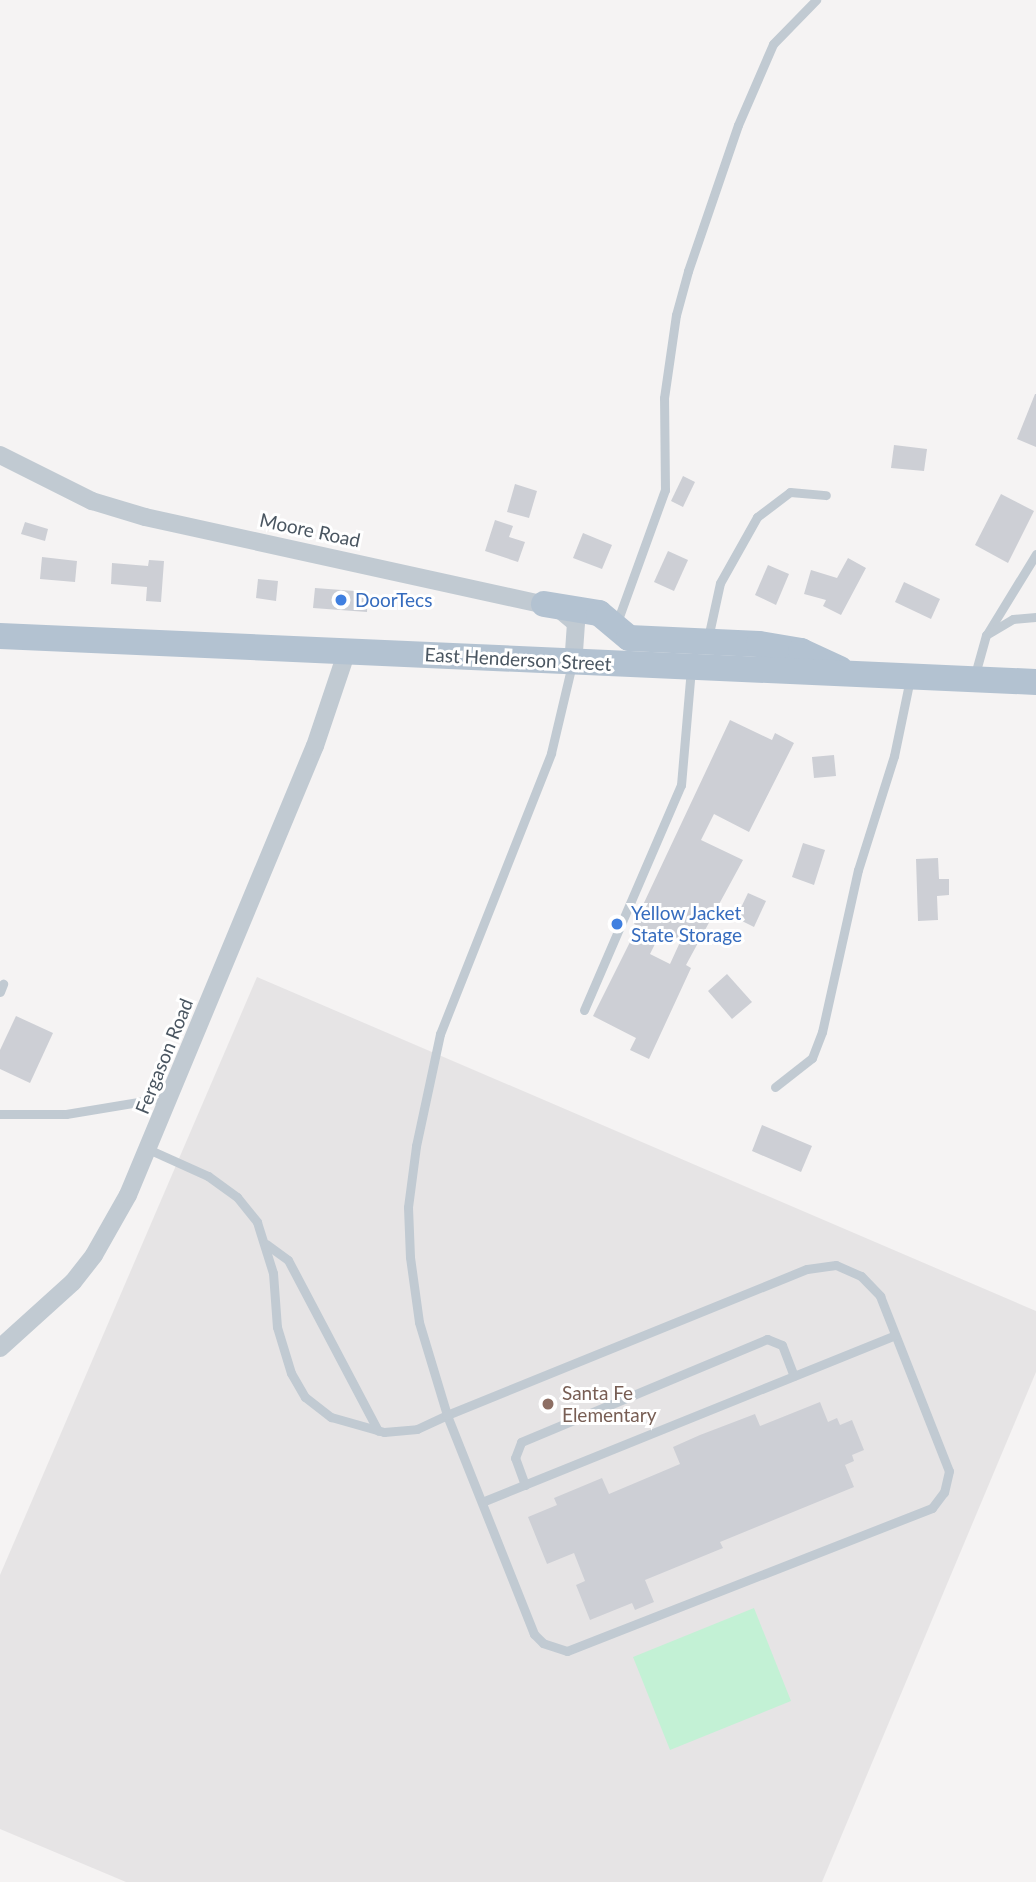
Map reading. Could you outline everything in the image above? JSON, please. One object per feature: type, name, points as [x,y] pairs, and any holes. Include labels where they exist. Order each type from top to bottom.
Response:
[{"type":"main road","points":[[544,604],[598,613],[629,638],[801,651],[851,674]]},
{"type":"main road","name":"East Henderson Street","points":[[0,636],[1036,682]]},
{"type":"street","name":"Moore Road","points":[[0,455],[92,500],[145,517],[544,604],[570,614],[576,623],[573,662]]},
{"type":"street","name":"Fergason Road","points":[[0,1348],[48,1308],[94,1255],[148,1149],[316,746],[347,651]]},
{"type":"lane","points":[[615,627],[626,608],[665,490],[664,398],[676,315],[688,271],[738,125],[773,44],[816,0]]},
{"type":"lane","points":[[584,1010],[681,785],[699,668],[708,642],[720,583],[757,517],[790,492],[826,495]]},
{"type":"lane","points":[[973,680],[986,635],[1036,554]]},
{"type":"lane","points":[[986,635],[1013,619],[1036,617]]},
{"type":"lane","points":[[148,1149],[208,1176],[237,1197],[257,1222],[266,1244],[277,1327],[291,1373],[305,1397],[331,1417],[378,1431],[417,1430],[447,1415],[821,1266],[836,1265],[861,1276],[880,1296],[949,1471],[944,1492],[932,1508],[567,1651],[554,1648],[534,1634],[447,1415],[419,1322],[410,1257],[408,1207],[416,1146],[440,1034],[551,753],[573,662]]},
{"type":"lane","points":[[775,1087],[812,1058],[822,1032],[858,870],[897,745],[910,677]]},
{"type":"lane","points":[[0,1114],[66,1114],[171,1097]]},
{"type":"lane","points":[[266,1244],[288,1260],[378,1431]]},
{"type":"lane","points":[[482,1502],[895,1335]]},
{"type":"lane","points":[[525,1485],[514,1458],[521,1442],[766,1339],[782,1345],[794,1376]]},
{"type":"shaded area","name":"Santa Fe Elementary","points":[[257,977],[1036,1311],[1036,1372],[822,1882],[126,1882],[0,1829],[0,1575]]},
{"type":"green space","points":[[754,1608],[791,1701],[670,1750],[633,1657]]},
{"type":"building","points":[[1036,394],[1036,447],[1017,439]]},
{"type":"building","points":[[894,445],[927,449],[924,471],[891,468]]},
{"type":"building","points":[[683,476],[695,482],[683,507],[671,501]]},
{"type":"building","points":[[515,484],[537,491],[529,518],[507,512]]},
{"type":"building","points":[[1001,494],[1034,511],[1008,563],[975,545]]},
{"type":"building","points":[[495,520],[513,526],[509,537],[525,542],[518,562],[485,551]]},
{"type":"building","points":[[25,522],[48,529],[45,541],[21,534]]},
{"type":"building","points":[[583,533],[612,545],[602,569],[573,558]]},
{"type":"building","points":[[668,551],[688,560],[674,591],[654,582]]},
{"type":"building","points":[[42,557],[77,561],[75,582],[40,579]]},
{"type":"building","points":[[848,558],[866,568],[841,615],[823,606],[826,600],[804,594],[811,570],[837,578]]},
{"type":"building","points":[[149,560],[164,561],[161,602],[146,601],[147,587],[111,584],[112,563],[148,566]]},
{"type":"building","points":[[768,565],[789,574],[776,605],[755,595]]},
{"type":"building","points":[[258,579],[278,581],[276,601],[256,598]]},
{"type":"building","points":[[904,582],[940,599],[931,619],[895,602]]},
{"type":"building","name":"DoorTecs","points":[[315,588],[368,592],[367,612],[313,608]]},
{"type":"building","points":[[730,720],[772,740],[775,733],[794,743],[749,832],[714,814],[701,840],[743,860],[686,965],[691,968],[649,1059],[630,1050],[636,1038],[593,1016],[638,926],[634,924]],"holes":[[[662,930],[681,940],[670,964],[650,954]]]},
{"type":"building","points":[[834,755],[836,776],[814,778],[812,757]]},
{"type":"building","points":[[803,843],[825,850],[814,885],[792,877]]},
{"type":"building","points":[[938,858],[939,879],[949,879],[949,895],[937,896],[938,920],[918,921],[916,859]]},
{"type":"building","points":[[748,893],[766,901],[754,927],[736,918]]},
{"type":"building","points":[[727,974],[752,1002],[732,1019],[708,991]]},
{"type":"building","points":[[16,1016],[53,1033],[30,1083],[0,1069],[0,1050]]},
{"type":"building","points":[[762,1125],[812,1146],[801,1172],[752,1151]]},
{"type":"building","points":[[820,1402],[828,1422],[837,1418],[840,1425],[852,1420],[864,1450],[852,1455],[854,1461],[845,1465],[854,1487],[720,1542],[723,1548],[645,1580],[654,1602],[635,1610],[632,1603],[590,1620],[576,1585],[585,1581],[574,1553],[547,1564],[528,1517],[557,1505],[554,1498],[602,1478],[609,1494],[680,1464],[673,1447],[700,1435],[755,1414],[760,1426]]},
{"type":"place","name":"DoorTecs","points":[[341,600]]},
{"type":"place","name":"Yellow Jacket State Storage","points":[[617,924]]},
{"type":"place","name":"Santa Fe Elementary","points":[[548,1404]]}]
